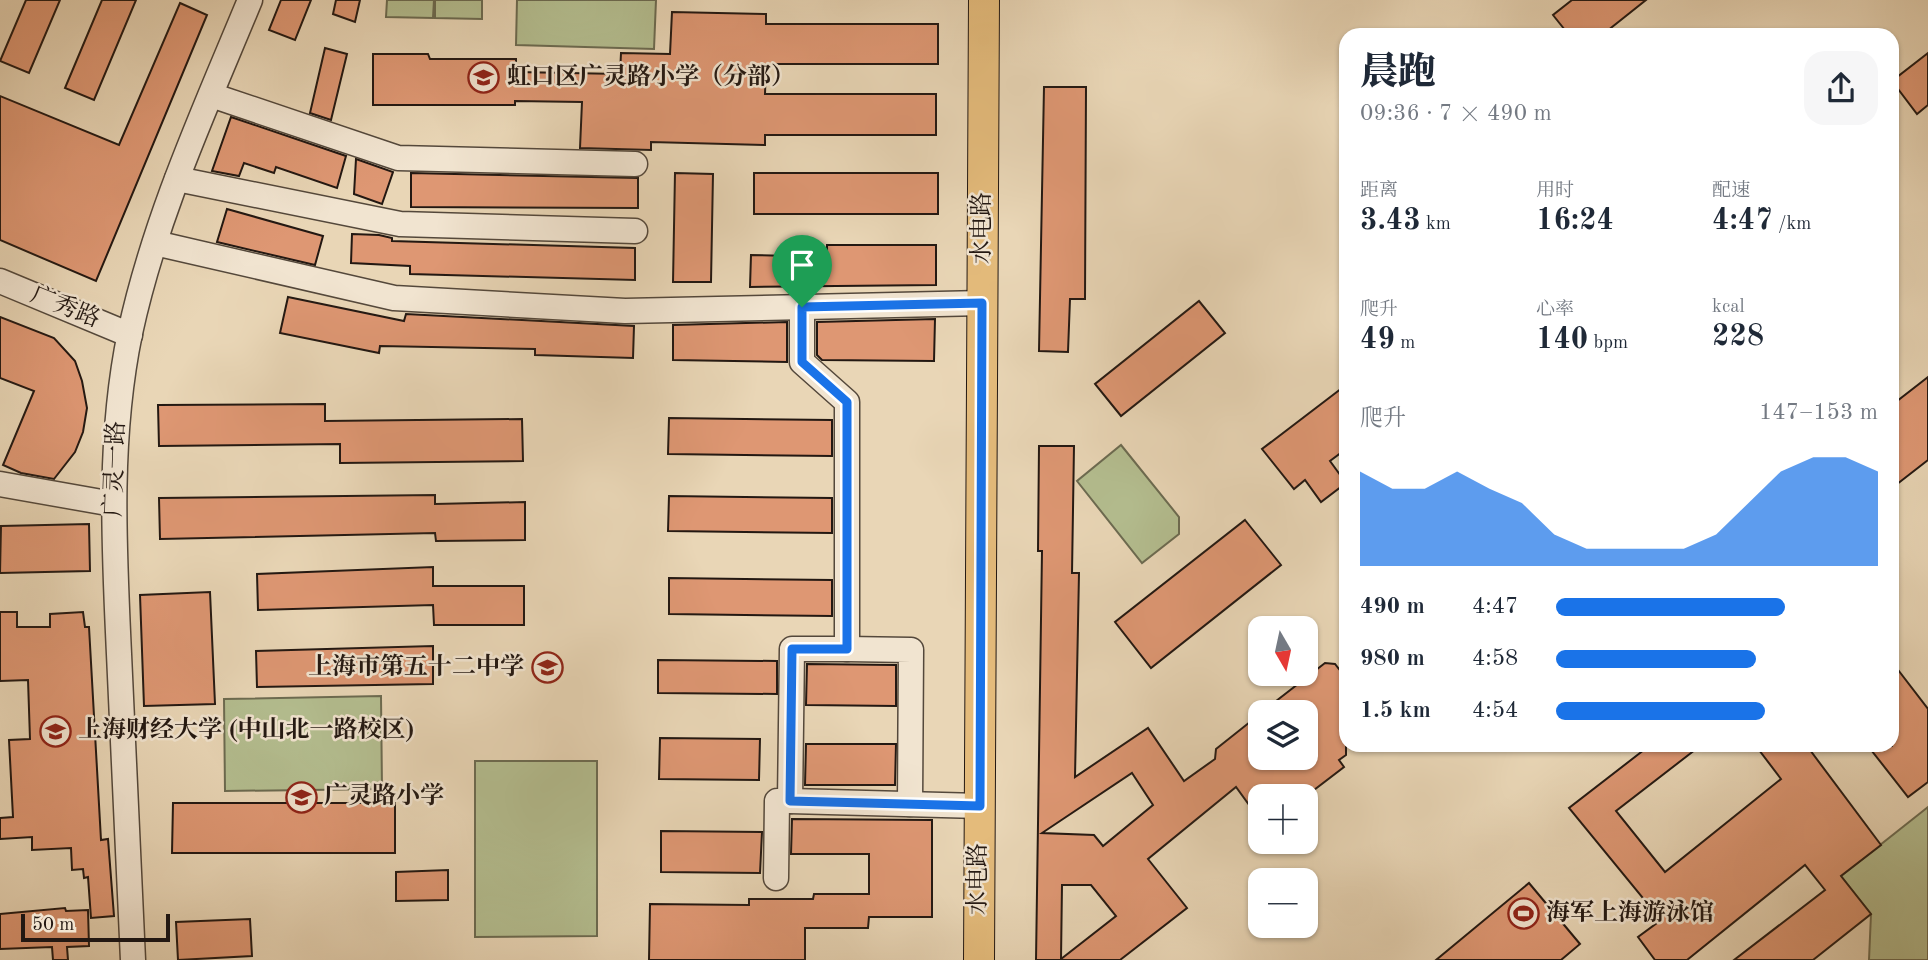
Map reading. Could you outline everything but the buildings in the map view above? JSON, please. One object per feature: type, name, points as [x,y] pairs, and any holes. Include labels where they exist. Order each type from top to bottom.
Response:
[{"type":"main road","name":"水电路","points":[[979,960],[984,0]]},
{"type":"street","name":"广灵一路","points":[[132,960],[113,504],[118,413],[130,335],[155,243],[177,179],[250,0]]},
{"type":"street","points":[[211,95],[398,158],[635,164]]},
{"type":"street","points":[[177,179],[400,224],[635,231]]},
{"type":"street","points":[[155,243],[394,298],[625,311],[982,303]]},
{"type":"street","name":"广秀路","points":[[0,281],[130,335]]},
{"type":"street","points":[[802,307],[802,362],[847,402],[847,649]]},
{"type":"street","points":[[0,484],[113,504]]},
{"type":"street","points":[[790,801],[792,649],[911,650],[910,804]]},
{"type":"street","points":[[776,878],[777,801],[980,806]]},
{"type":"green space","points":[[387,0],[434,0],[433,18],[386,17]]},
{"type":"green space","points":[[435,0],[482,0],[482,19],[435,18]]},
{"type":"green space","points":[[517,0],[656,0],[654,49],[516,45]]},
{"type":"green space","points":[[1121,445],[1179,517],[1179,534],[1142,563],[1077,481]]},
{"type":"green space","points":[[381,696],[382,789],[225,791],[224,699]]},
{"type":"green space","points":[[475,761],[597,761],[597,936],[475,937]]},
{"type":"green space","points":[[1928,807],[1928,960],[1869,960],[1871,914],[1841,876]]},
{"type":"place","name":"虹口区广灵路小学（分部）","points":[[484,78]]},
{"type":"place","name":"上海市第五十二中学","points":[[547,668]]},
{"type":"place","name":"上海财经大学 (中山北一路校区)","points":[[55,731]]},
{"type":"place","name":"广灵路小学","points":[[301,797]]},
{"type":"place","name":"海军上海游泳馆","points":[[1523,914]]},
{"type":"route","points":[[982,303],[980,806],[790,801],[792,649],[847,649],[849,589],[847,402],[802,362],[802,307],[982,303]]}]
